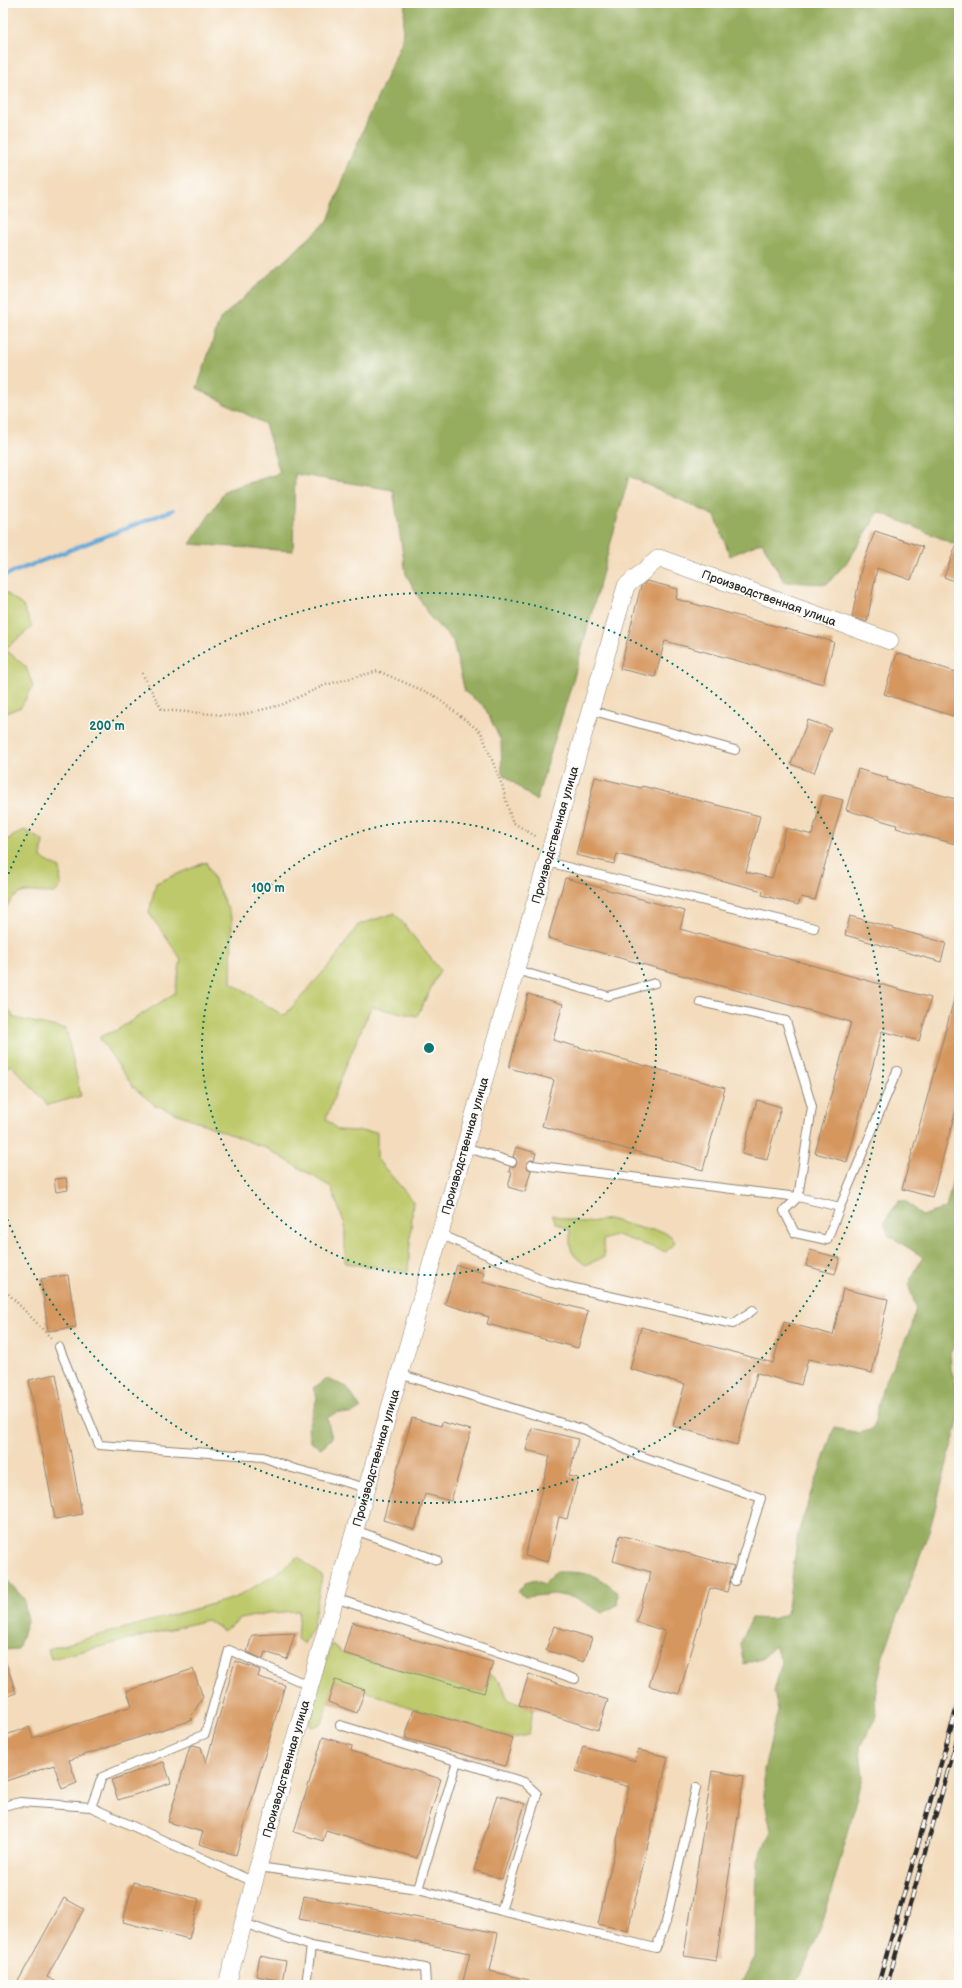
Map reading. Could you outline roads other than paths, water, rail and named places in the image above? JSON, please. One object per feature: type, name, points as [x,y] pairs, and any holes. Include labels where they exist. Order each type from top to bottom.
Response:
[{"type":"street","name":"Производственная улица","points":[[227,1985],[256,1875],[335,1598],[626,586],[659,558],[890,641]]},
{"type":"lane","points":[[590,710],[735,750]]},
{"type":"lane","points":[[547,862],[814,928]]},
{"type":"lane","points":[[516,970],[608,996],[655,983]]},
{"type":"lane","points":[[700,1002],[786,1021],[812,1107],[798,1197],[784,1211],[795,1234],[827,1240],[897,1071]]},
{"type":"lane","points":[[465,1147],[512,1162]]},
{"type":"lane","points":[[532,1165],[798,1197],[840,1207]]},
{"type":"lane","points":[[440,1234],[548,1282],[733,1324],[753,1310]]},
{"type":"lane","points":[[60,1347],[99,1445],[263,1457],[292,1468],[367,1488]]},
{"type":"lane","points":[[399,1374],[585,1430],[635,1454],[761,1498],[735,1581]]},
{"type":"lane","points":[[355,1530],[437,1560]]},
{"type":"lane","points":[[335,1598],[575,1678]]},
{"type":"lane","points":[[91,1807],[102,1777],[205,1734],[229,1650],[310,1686]]},
{"type":"lane","points":[[340,1725],[524,1782],[537,1794],[501,1911]]},
{"type":"lane","points":[[418,1889],[457,1761]]},
{"type":"lane","points":[[3,1806],[20,1802],[91,1807],[256,1875],[418,1889],[501,1911],[656,1948],[666,1922],[696,1788]]},
{"type":"lane","points":[[243,1923],[311,1946],[425,1968],[426,1985]]},
{"type":"lane","points":[[306,1985],[311,1946]]},
{"type":"waterway","points":[[3,576],[173,510]]},
{"type":"railway","points":[[878,1985],[959,1700]]},
{"type":"railway","points":[[887,1985],[959,1733]]}]
